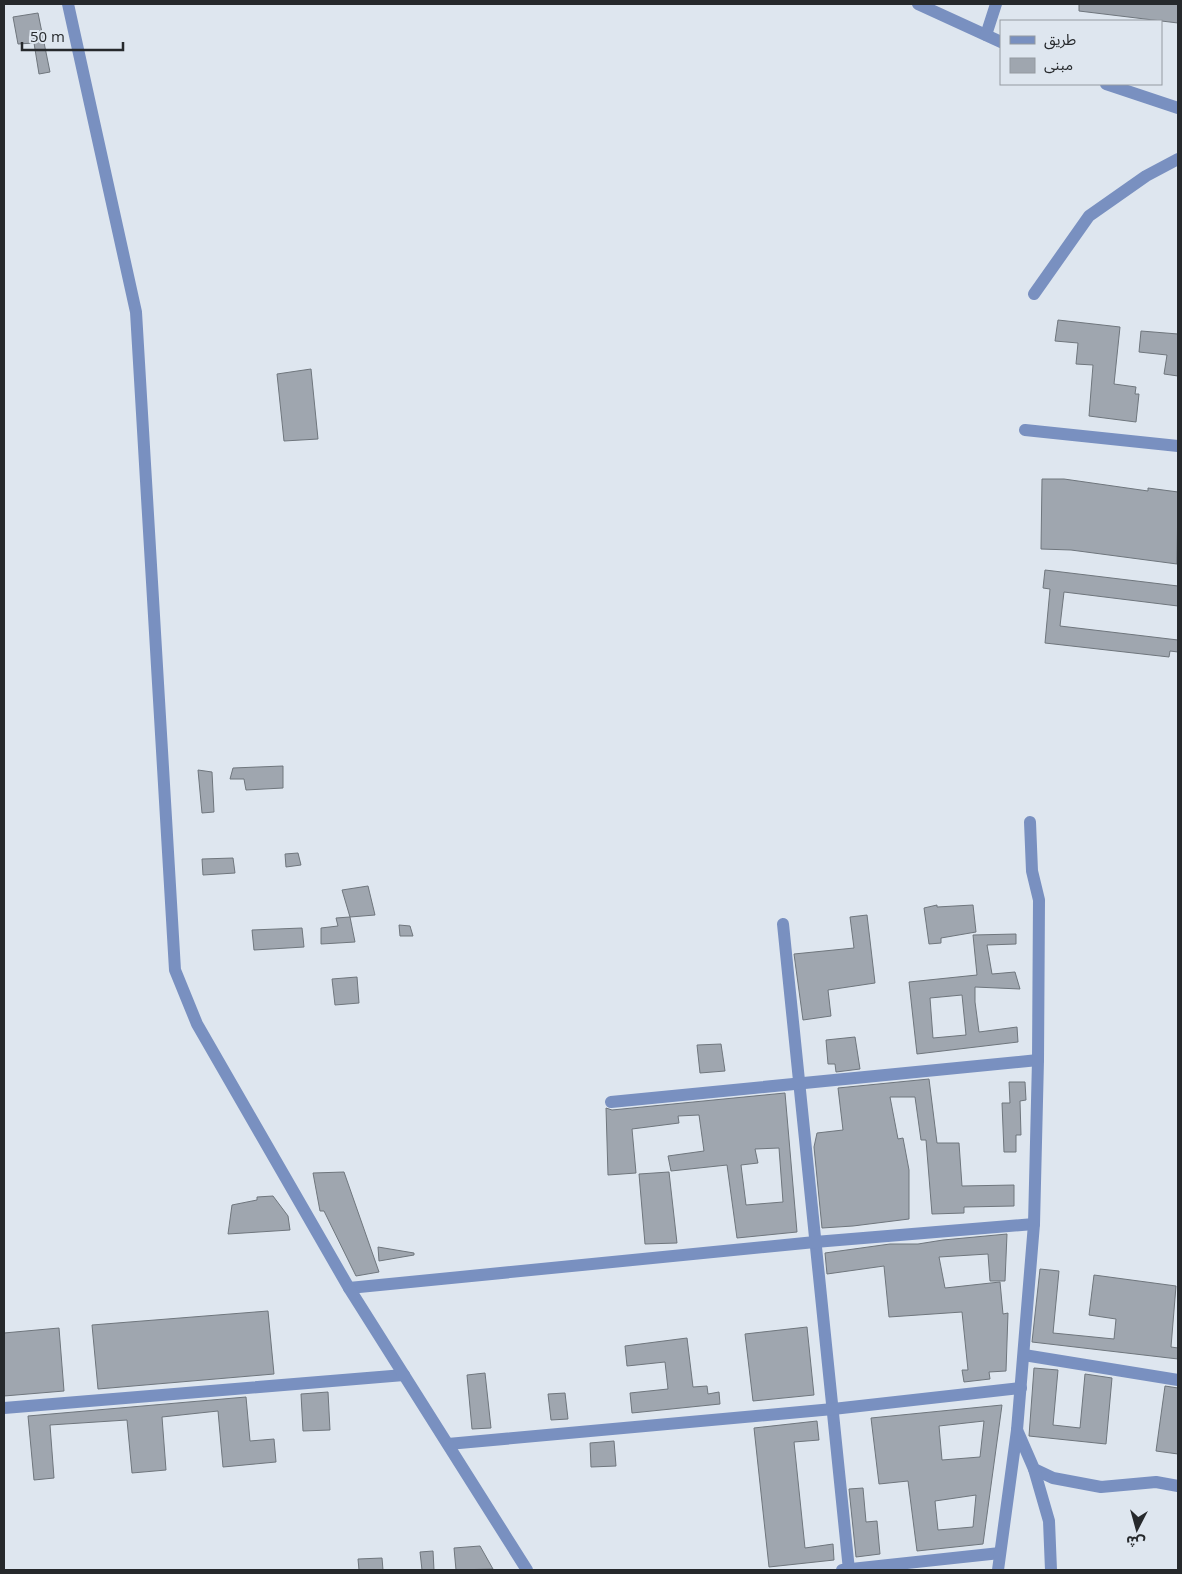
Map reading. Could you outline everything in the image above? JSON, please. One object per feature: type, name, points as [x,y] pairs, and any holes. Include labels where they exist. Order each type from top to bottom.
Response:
[{"type":"street","points":[[68,4],[136,312],[175,970],[198,1024],[349,1288],[526,1570]]},
{"type":"street","points":[[918,4],[1000,41]]},
{"type":"street","points":[[986,34],[996,4]]},
{"type":"street","points":[[1109,85],[1178,108]]},
{"type":"street","points":[[1034,294],[1089,216],[1146,176],[1178,159]]},
{"type":"street","points":[[1025,430],[1178,446]]},
{"type":"street","points":[[998,1570],[1017,1430],[1034,1224],[1039,900],[1032,864],[1030,822]]},
{"type":"street","points":[[783,924],[833,1409],[847,1570],[1000,1553]]},
{"type":"street","points":[[611,1102],[1038,1060]]},
{"type":"street","points":[[349,1288],[815,1242],[1034,1224]]},
{"type":"street","points":[[1024,1355],[1178,1380]]},
{"type":"street","points":[[4,1408],[404,1375]]},
{"type":"street","points":[[448,1444],[833,1409],[1021,1388]]},
{"type":"street","points":[[1017,1430],[1034,1469],[1049,1521],[1051,1570]]},
{"type":"street","points":[[1034,1469],[1053,1478],[1100,1487],[1156,1482],[1178,1486]]},
{"type":"building","points":[[1079,4],[1178,4],[1178,23],[1162,20],[1079,11]]},
{"type":"building","points":[[38,13],[50,72],[39,74],[34,43],[18,44],[13,17]]},
{"type":"building","points":[[1058,320],[1120,327],[1114,384],[1136,387],[1135,394],[1139,394],[1136,422],[1089,416],[1093,365],[1076,364],[1078,343],[1055,341]]},
{"type":"building","points":[[1141,331],[1178,334],[1178,376],[1164,374],[1167,355],[1139,352]]},
{"type":"building","points":[[311,369],[318,439],[284,441],[277,374]]},
{"type":"building","points":[[1042,479],[1064,479],[1148,491],[1148,488],[1178,492],[1177,564],[1071,550],[1041,549]]},
{"type":"building","points":[[1045,570],[1178,586],[1178,606],[1064,592],[1060,626],[1178,640],[1178,652],[1170,651],[1169,657],[1045,643],[1050,589],[1043,588]]},
{"type":"building","points":[[283,766],[283,788],[246,790],[244,779],[230,779],[233,768]]},
{"type":"building","points":[[198,770],[212,772],[214,812],[202,813]]},
{"type":"building","points":[[298,853],[301,865],[286,867],[285,854]]},
{"type":"building","points":[[233,858],[235,873],[203,875],[202,859]]},
{"type":"building","points":[[368,886],[375,915],[350,917],[342,890]]},
{"type":"building","points":[[937,905],[937,907],[973,905],[976,932],[941,938],[941,943],[929,944],[924,908]]},
{"type":"building","points":[[867,915],[875,983],[828,990],[831,1016],[803,1020],[794,954],[854,948],[850,917]]},
{"type":"building","points":[[350,917],[355,942],[321,944],[321,928],[338,926],[336,918]]},
{"type":"building","points":[[399,925],[410,926],[413,936],[400,936]]},
{"type":"building","points":[[302,928],[304,947],[254,950],[252,930]]},
{"type":"building","points":[[1016,934],[1016,944],[987,945],[992,974],[1015,972],[1020,989],[975,987],[975,1002],[979,1032],[1017,1027],[1018,1042],[917,1054],[909,982],[977,975],[973,935]],"holes":[[[962,995],[966,1035],[933,1038],[930,998]]]},
{"type":"building","points":[[357,977],[359,1003],[335,1005],[332,979]]},
{"type":"building","points":[[855,1037],[860,1069],[836,1072],[835,1064],[828,1064],[826,1040]]},
{"type":"building","points":[[721,1044],[725,1071],[700,1073],[697,1045]]},
{"type":"building","points":[[929,1079],[937,1143],[959,1143],[962,1186],[1014,1185],[1014,1206],[964,1207],[964,1213],[932,1214],[926,1140],[921,1140],[915,1097],[890,1097],[898,1139],[903,1138],[909,1170],[909,1219],[822,1228],[814,1147],[817,1133],[843,1130],[838,1088]]},
{"type":"building","points":[[1009,1082],[1025,1082],[1026,1100],[1020,1101],[1021,1135],[1016,1135],[1016,1152],[1004,1152],[1002,1103],[1010,1103]]},
{"type":"building","points":[[785,1093],[797,1232],[737,1238],[727,1165],[671,1171],[668,1156],[704,1151],[699,1115],[678,1116],[679,1123],[632,1129],[636,1173],[608,1175],[606,1108],[612,1110]],"holes":[[[779,1148],[783,1202],[746,1205],[741,1165],[758,1163],[755,1149]]]},
{"type":"building","points":[[344,1172],[379,1272],[356,1276],[324,1211],[320,1211],[313,1173]]},
{"type":"building","points":[[669,1172],[677,1243],[645,1244],[639,1174]]},
{"type":"building","points":[[273,1196],[288,1216],[290,1230],[228,1234],[232,1205],[257,1200],[257,1197]]},
{"type":"building","points":[[1007,1234],[1005,1281],[990,1281],[988,1254],[939,1257],[945,1288],[1000,1282],[1003,1314],[1008,1313],[1006,1371],[989,1372],[990,1379],[964,1382],[962,1370],[968,1370],[962,1312],[889,1317],[884,1266],[827,1274],[825,1253],[890,1244],[918,1244]]},
{"type":"building","points":[[378,1247],[414,1253],[414,1255],[379,1261]]},
{"type":"building","points":[[1040,1269],[1059,1271],[1053,1333],[1114,1339],[1116,1319],[1089,1315],[1094,1275],[1176,1286],[1171,1347],[1178,1348],[1178,1359],[1032,1342]]},
{"type":"building","points":[[268,1311],[274,1374],[98,1389],[92,1325]]},
{"type":"building","points":[[807,1327],[814,1395],[753,1401],[745,1334]]},
{"type":"building","points":[[59,1328],[64,1391],[4,1396],[4,1333]]},
{"type":"building","points":[[687,1338],[693,1387],[707,1386],[708,1394],[719,1392],[720,1404],[632,1413],[630,1393],[668,1389],[665,1362],[627,1366],[625,1346]]},
{"type":"building","points":[[1034,1368],[1058,1370],[1053,1425],[1080,1428],[1085,1374],[1112,1378],[1106,1444],[1029,1436]]},
{"type":"building","points":[[485,1373],[491,1428],[472,1429],[467,1375]]},
{"type":"building","points":[[1165,1386],[1178,1388],[1178,1454],[1156,1451]]},
{"type":"building","points":[[328,1392],[330,1430],[303,1431],[301,1394]]},
{"type":"building","points":[[565,1393],[568,1419],[551,1420],[548,1394]]},
{"type":"building","points":[[246,1397],[250,1441],[274,1439],[276,1462],[223,1467],[218,1411],[162,1417],[166,1470],[132,1473],[127,1420],[50,1425],[54,1478],[34,1480],[28,1416]]},
{"type":"building","points":[[1002,1405],[983,1544],[917,1551],[908,1481],[879,1484],[871,1418]],"holes":[[[984,1421],[980,1457],[942,1460],[939,1426]],[[976,1495],[973,1527],[938,1530],[935,1501]]]},
{"type":"building","points":[[817,1421],[819,1440],[794,1442],[805,1548],[833,1544],[834,1560],[769,1567],[754,1428]]},
{"type":"building","points":[[614,1441],[616,1466],[591,1467],[590,1443]]},
{"type":"building","points":[[863,1488],[866,1522],[877,1521],[880,1554],[856,1557],[849,1489]]},
{"type":"building","points":[[480,1546],[493,1569],[456,1570],[454,1548]]},
{"type":"building","points":[[433,1551],[434,1570],[422,1570],[420,1552]]},
{"type":"building","points":[[382,1558],[383,1570],[359,1570],[358,1559]]}]
